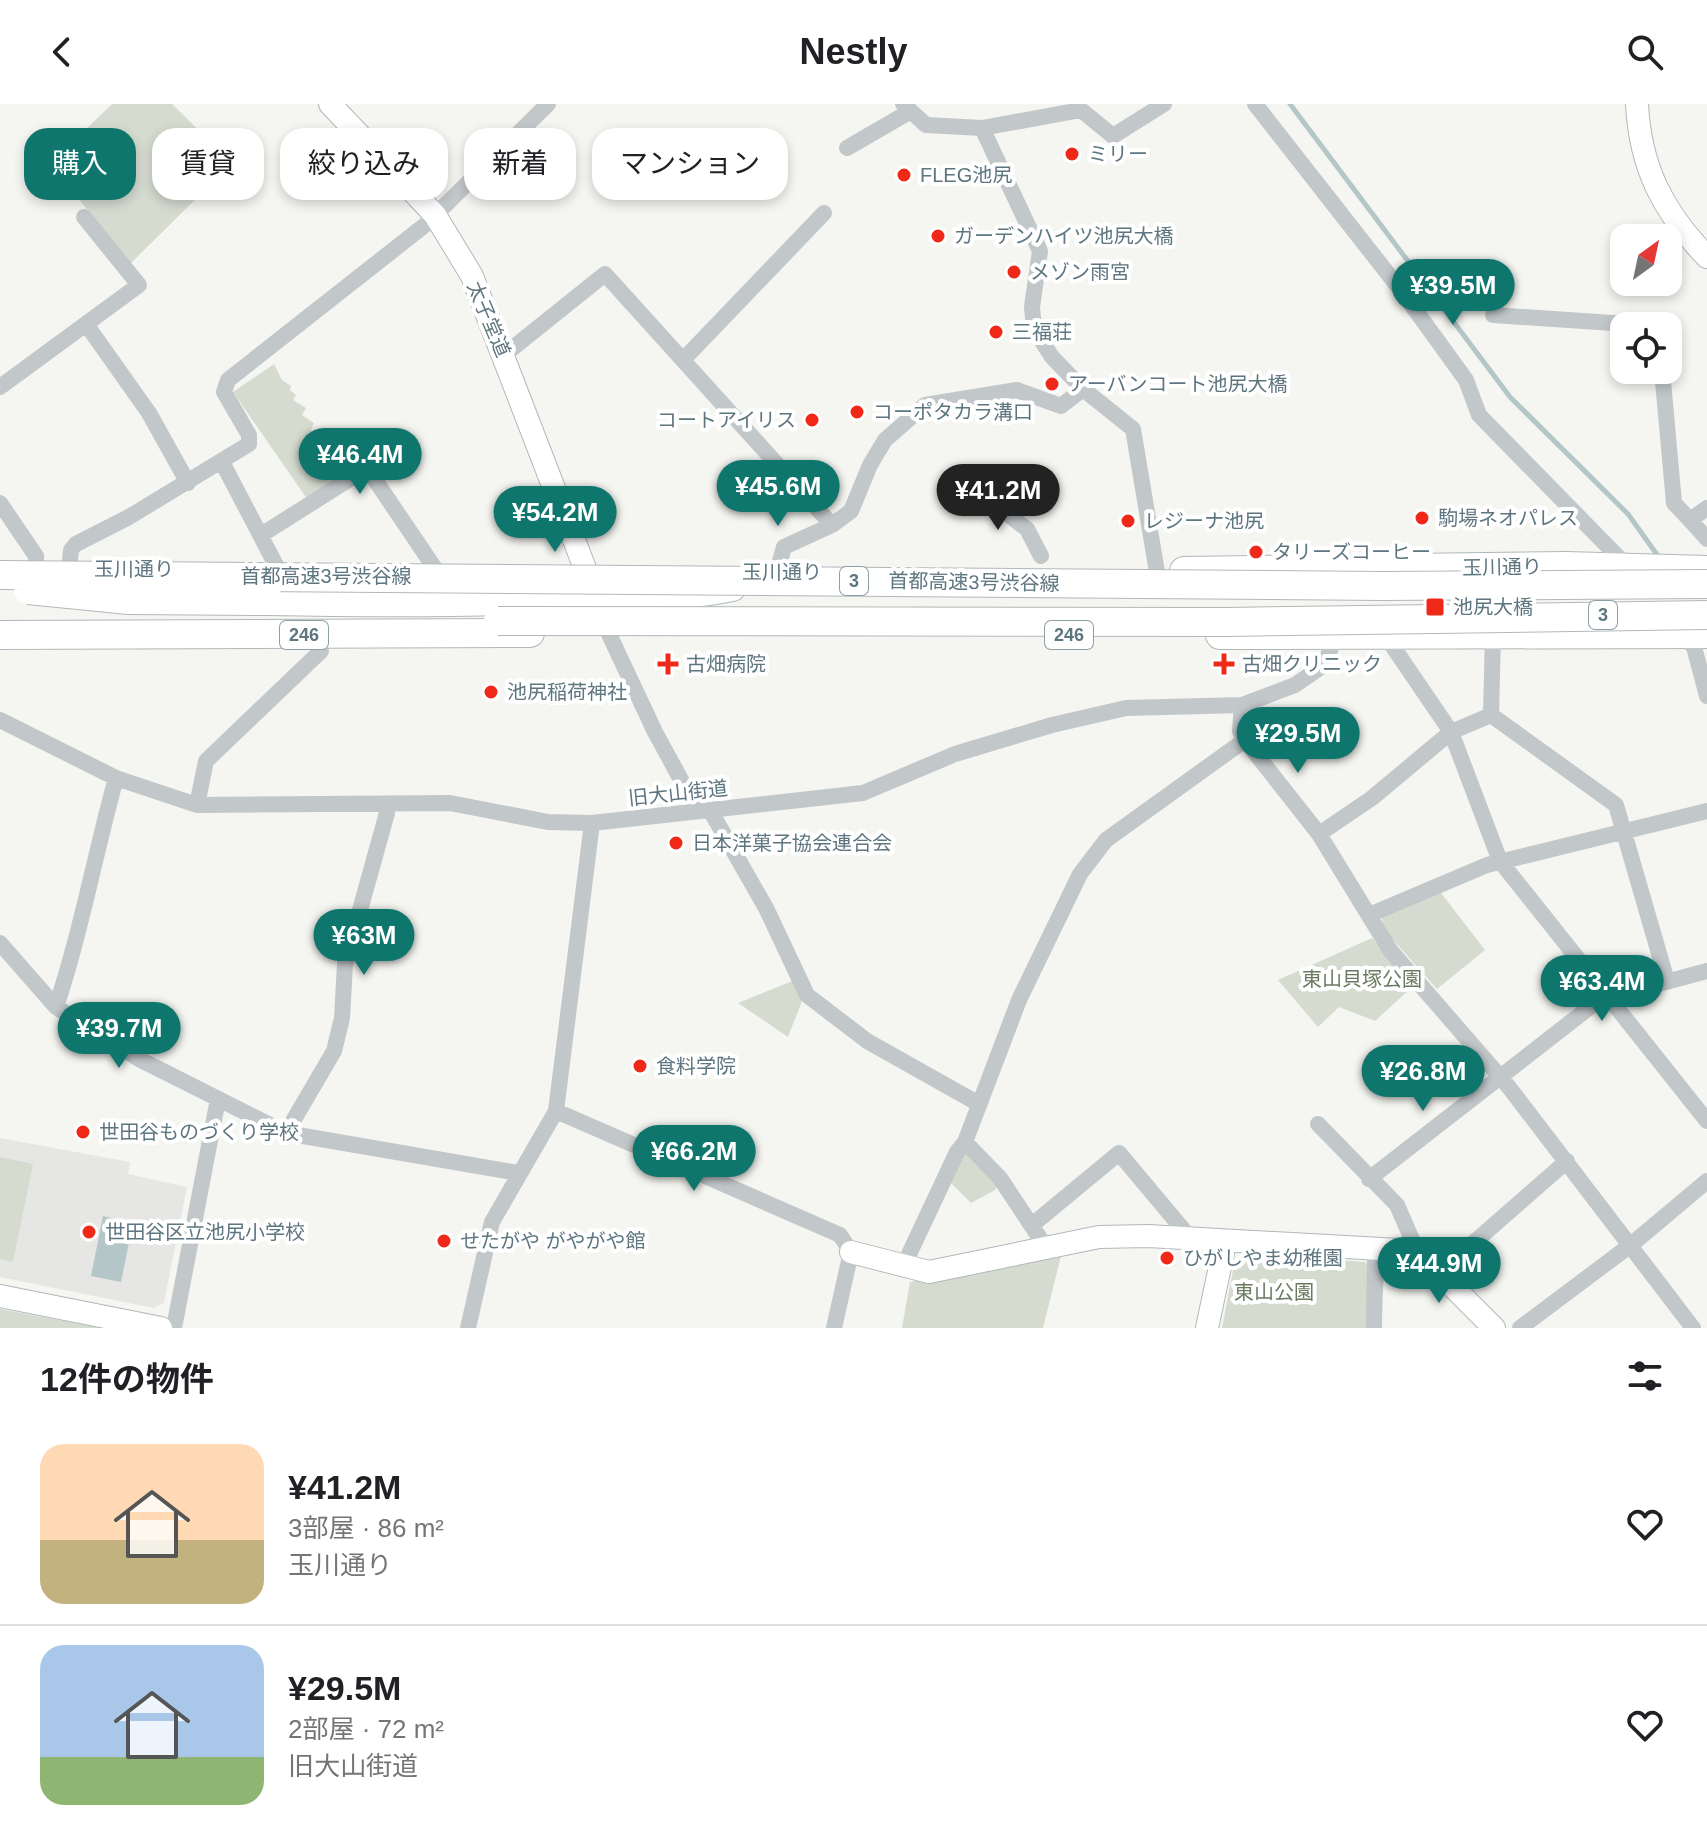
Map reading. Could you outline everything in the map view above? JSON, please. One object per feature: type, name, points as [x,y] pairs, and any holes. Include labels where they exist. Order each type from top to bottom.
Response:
[{"type":"highway","name":"玉川通り","points":[[0,572],[36,569],[278,569],[1157,572],[1627,566],[1707,570]]},
{"type":"highway","name":"首都高速3号渋谷線","points":[[0,572],[1383,586],[1707,584]]},
{"type":"highway","points":[[0,586],[129,600],[416,603],[692,595],[811,572]]},
{"type":"highway","points":[[1383,586],[1459,592],[1656,598],[1701,625]]},
{"type":"highway","points":[[498,621],[734,607],[1331,606],[1403,610],[1531,632]]},
{"type":"highway","name":"首都高速3号渋谷線","points":[[0,620],[1701,625]]},
{"type":"highway","name":"246","points":[[0,635],[608,632],[1336,636],[1496,626],[1531,632],[1701,625]]},
{"type":"street","name":"太子堂道","points":[[330,104],[435,215],[472,276],[586,571]]},
{"type":"street","points":[[69,569],[71,550],[76,544],[188,483],[249,444],[251,439],[224,392],[228,380],[435,215],[548,104]]},
{"type":"street","points":[[847,148],[906,108],[926,125],[982,128],[1081,110],[1113,136],[1164,104]]},
{"type":"street","points":[[1255,104],[1457,367],[1466,380],[1479,415],[1627,566]]},
{"type":"street","points":[[1637,104],[1641,141],[1653,187],[1670,215],[1707,257]]},
{"type":"street","points":[[982,128],[1040,251],[1032,307],[1034,329],[1052,357],[1083,389],[1133,429],[1157,572]]},
{"type":"street","points":[[683,360],[824,213]]},
{"type":"street","points":[[0,387],[139,285],[84,217]]},
{"type":"street","points":[[504,355],[605,274],[832,525]]},
{"type":"street","points":[[1493,315],[1610,323]]},
{"type":"street","points":[[86,324],[149,413],[188,483]]},
{"type":"street","points":[[1663,384],[1674,503],[1707,539]]},
{"type":"street","points":[[777,572],[784,547],[832,525],[851,511],[870,465],[885,440],[925,405],[1017,390],[1061,406],[1083,389]]},
{"type":"street","points":[[222,462],[278,569]]},
{"type":"street","points":[[261,535],[367,468],[436,570]]},
{"type":"street","points":[[976,490],[1027,529],[1041,556]]},
{"type":"street","points":[[0,503],[36,556],[36,569]]},
{"type":"street","points":[[1690,520],[1707,508]]},
{"type":"street","points":[[1701,625],[1694,647],[1707,696]]},
{"type":"street","points":[[1491,715],[1496,626]]},
{"type":"street","points":[[608,632],[655,732],[766,908],[807,995],[867,1041],[979,1104]]},
{"type":"street","points":[[1385,635],[1451,732],[1500,861],[1707,1121]]},
{"type":"street","name":"旧大山街道","points":[[0,720],[116,778],[197,805],[450,803],[548,822],[592,823],[863,793],[955,754],[1052,725],[1126,708],[1242,705],[1295,685],[1324,665],[1336,636]]},
{"type":"street","points":[[197,805],[200,774],[206,761],[321,651]]},
{"type":"street","points":[[1242,705],[1240,731],[1245,740],[1319,834],[1390,950],[1501,1078],[1632,1244],[1693,1328]]},
{"type":"street","points":[[1319,834],[1372,798],[1451,732],[1491,715]]},
{"type":"street","points":[[1491,715],[1616,805],[1667,981]]},
{"type":"street","points":[[903,1267],[957,1152],[965,1142],[1019,1000],[1080,874],[1106,840],[1245,740]]},
{"type":"street","points":[[56,1007],[75,950],[85,890],[116,778]]},
{"type":"street","points":[[286,1133],[334,1051],[342,1018],[345,964],[387,813],[386,805]]},
{"type":"street","points":[[1369,915],[1500,861],[1707,811]]},
{"type":"street","points":[[468,1328],[492,1222],[556,1111],[592,823]]},
{"type":"street","points":[[0,943],[56,1007],[139,1059],[286,1133],[518,1173]]},
{"type":"street","points":[[1369,1179],[1599,1000],[1707,971]]},
{"type":"street","points":[[174,1328],[218,1099]]},
{"type":"street","points":[[556,1111],[840,1235],[851,1252],[929,1272],[1099,1237],[1417,1251]]},
{"type":"street","points":[[1318,1124],[1397,1205],[1417,1251],[1494,1328]]},
{"type":"street","points":[[965,1142],[1000,1178],[1045,1246]]},
{"type":"street","points":[[1032,1225],[1119,1153],[1191,1239]]},
{"type":"street","points":[[1439,1273],[1567,1161]]},
{"type":"street","points":[[1520,1328],[1632,1244],[1707,1181]]},
{"type":"street","points":[[1207,1328],[1225,1243]]},
{"type":"street","points":[[1374,1328],[1375,1250]]},
{"type":"street","points":[[834,1328],[851,1252]]},
{"type":"street","points":[[0,1296],[161,1328]]},
{"type":"shaded area","name":"世田谷区立池尻小学校","points":[[0,1138],[130,1162],[128,1174],[187,1187],[164,1302],[154,1308],[0,1277]]},
{"type":"shaded area","points":[[103,1216],[133,1223],[121,1282],[91,1276]]},
{"type":"green space","points":[[112,104],[172,104],[196,128],[152,128],[152,200],[195,200],[131,263],[79,200],[136,200],[136,128],[87,128]]},
{"type":"green space","points":[[274,364],[282,380],[291,386],[290,390],[296,395],[293,400],[306,408],[302,415],[314,423],[311,430],[366,467],[310,503],[233,392]]},
{"type":"green space","points":[[1438,889],[1485,950],[1437,989],[1386,932],[1381,917]]},
{"type":"green space","name":"東山貝塚公園","points":[[1372,938],[1411,988],[1375,1021],[1339,1007],[1318,1027],[1278,980]]},
{"type":"green space","points":[[795,980],[804,996],[788,1037],[738,1003]]},
{"type":"green space","points":[[966,1149],[999,1183],[995,1190],[971,1203],[951,1183]]},
{"type":"green space","points":[[0,1157],[33,1164],[13,1262],[0,1259]]},
{"type":"green space","points":[[1062,1252],[1043,1328],[902,1328],[910,1282]]},
{"type":"green space","name":"東山公園","points":[[1245,1253],[1365,1262],[1372,1275],[1384,1276],[1381,1328],[1222,1328],[1235,1260]]},
{"type":"green space","points":[[0,1309],[101,1328],[0,1328]]},
{"type":"waterway","points":[[1290,104],[1510,397],[1628,514],[1658,556]]},
{"type":"place","name":"ミリー","points":[[1072,154]]},
{"type":"place","name":"FLEG池尻","points":[[904,175]]},
{"type":"place","name":"ガーデンハイツ池尻大橋","points":[[938,236]]},
{"type":"place","name":"メゾン雨宮","points":[[1014,272]]},
{"type":"place","name":"三福荘","points":[[996,332]]},
{"type":"place","name":"アーバンコート池尻大橋","points":[[1052,384]]},
{"type":"place","name":"コーポタカラ溝口","points":[[857,412]]},
{"type":"place","name":"コートアイリス","points":[[812,420]]},
{"type":"place","name":"駒場ネオパレス","points":[[1422,518]]},
{"type":"place","name":"レジーナ池尻","points":[[1128,521]]},
{"type":"place","name":"タリーズコーヒー","points":[[1256,552]]},
{"type":"place","name":"池尻大橋","points":[[1435,607]]},
{"type":"place","name":"古畑病院","points":[[668,664]]},
{"type":"place","name":"古畑クリニック","points":[[1224,664]]},
{"type":"place","name":"池尻稲荷神社","points":[[491,692]]},
{"type":"place","name":"日本洋菓子協会連合会","points":[[676,843]]},
{"type":"place","name":"食料学院","points":[[640,1066]]},
{"type":"place","name":"世田谷ものづくり学校","points":[[83,1132]]},
{"type":"place","name":"世田谷区立池尻小学校","points":[[89,1232]]},
{"type":"place","name":"せたがや がやがや館","points":[[444,1241]]},
{"type":"place","name":"ひがしやま幼稚園","points":[[1167,1258]]}]
